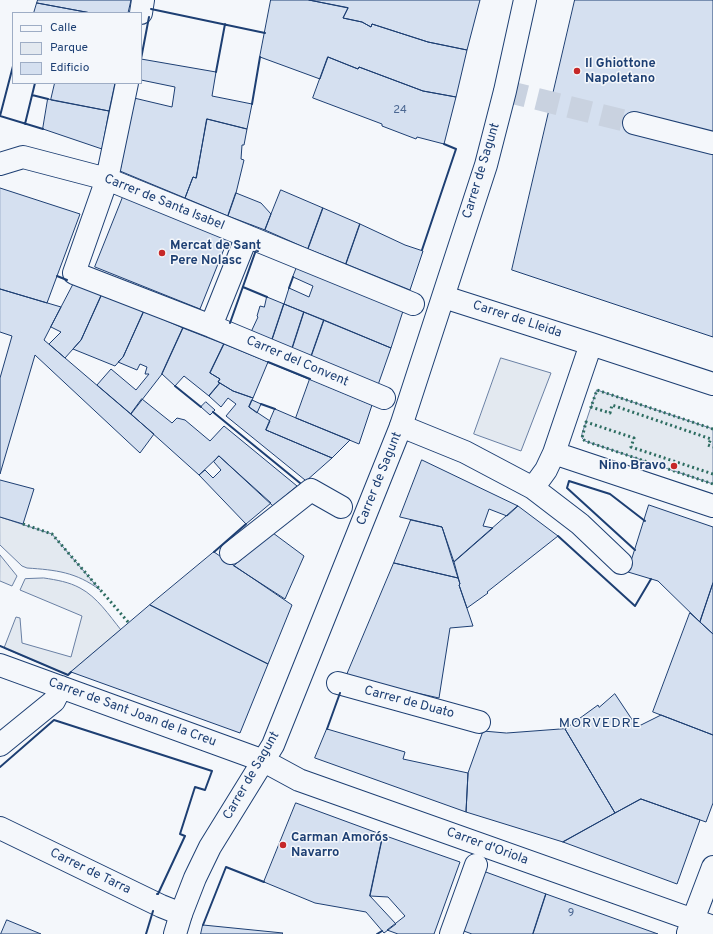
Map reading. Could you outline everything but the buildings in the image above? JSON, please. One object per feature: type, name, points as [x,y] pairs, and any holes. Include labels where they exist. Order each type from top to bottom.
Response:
[{"type":"street","points":[[141,12],[143,0]]},
{"type":"street","name":"Carrer de Sagunt","points":[[178,924],[195,878],[210,847],[273,745],[401,426],[486,165],[505,91],[525,0]]},
{"type":"street","points":[[107,179],[127,84]]},
{"type":"street","points":[[634,124],[713,143]]},
{"type":"street","name":"Carrer de Santa Isabel","points":[[0,164],[23,157],[107,179],[413,304]]},
{"type":"street","name":"Carrer del Convent","points":[[107,179],[74,273],[211,326],[384,398]]},
{"type":"street","points":[[211,326],[247,236]]},
{"type":"street","name":"Carrer de Lleida","points":[[444,297],[713,384]]},
{"type":"street","points":[[533,488],[546,470],[554,453],[591,344]]},
{"type":"street","points":[[401,426],[466,452],[533,488],[580,524],[621,563]]},
{"type":"street","points":[[554,453],[713,506]]},
{"type":"street","points":[[231,553],[311,490],[341,507]]},
{"type":"street","name":"Carrer de Sant Joan de la Creu","points":[[0,665],[264,761]]},
{"type":"street","name":"Carrer de Duato","points":[[338,684],[479,722]]},
{"type":"street","points":[[0,745],[54,702],[60,687]]},
{"type":"street","name":"Carrer d'Oriola","points":[[264,761],[299,780],[690,927],[713,927]]},
{"type":"street","name":"Carrer de Tarra","points":[[0,828],[161,906],[178,924]]},
{"type":"street","points":[[451,934],[476,865]]},
{"type":"street","points":[[690,927],[713,867]]},
{"type":"green space","points":[[501,358],[551,373],[521,451],[474,434]]},
{"type":"green space","points":[[597,390],[713,429],[713,484],[585,441],[582,438],[582,434]]},
{"type":"green space","points":[[0,517],[52,534],[100,590],[83,579],[65,573],[22,566],[0,545]]},
{"type":"green space","points":[[0,555],[17,576],[12,586],[0,581]]},
{"type":"green space","points":[[44,578],[58,580],[76,586],[92,596],[121,630],[68,675],[4,648],[16,617],[20,618],[22,643],[71,657],[82,616],[20,590],[25,579]]},
{"type":"tunnel","points":[[505,91],[634,123]]},
{"type":"hedge","points":[[713,429],[597,390],[591,407],[610,413],[612,405],[711,439],[708,445],[713,447]]},
{"type":"hedge","points":[[713,474],[631,447],[634,438],[586,422],[582,438],[585,441],[713,484]]},
{"type":"hedge","points":[[23,524],[52,534],[129,623]]},
{"type":"wall","points":[[151,9],[265,33]]},
{"type":"wall","points":[[142,54],[149,17]]},
{"type":"wall","points":[[216,72],[225,24]]},
{"type":"wall","points":[[252,104],[260,57]]},
{"type":"wall","points":[[12,70],[0,116],[43,129]]},
{"type":"wall","points":[[25,124],[35,84]]},
{"type":"wall","points":[[32,95],[48,99]]},
{"type":"wall","points":[[422,250],[456,149],[444,144]]},
{"type":"wall","points":[[230,323],[256,250],[258,251]]},
{"type":"wall","points":[[57,276],[67,280]]},
{"type":"wall","points":[[289,288],[293,277]]},
{"type":"wall","points":[[243,287],[267,297]]},
{"type":"wall","points":[[268,362],[310,379]]},
{"type":"wall","points":[[175,386],[201,407]]},
{"type":"wall","points":[[261,404],[275,409]]},
{"type":"wall","points":[[213,412],[300,483]]},
{"type":"wall","points":[[635,550],[567,488],[569,481],[610,494],[645,521]]},
{"type":"wall","points":[[214,552],[246,524]]},
{"type":"wall","points":[[558,536],[635,606],[651,579]]},
{"type":"wall","points":[[0,646],[68,675],[71,672]]},
{"type":"wall","points":[[327,729],[340,693]]},
{"type":"wall","points":[[0,767],[54,720],[212,771],[205,790],[195,787],[180,834],[185,836],[157,894]]},
{"type":"wall","points":[[203,925],[226,867],[264,882]]},
{"type":"wall","points":[[146,934],[153,911]]},
{"type":"wall","points":[[377,934],[382,931]]},
{"type":"place","name":"Il Ghiottone Napoletano","points":[[577,71]]},
{"type":"place","name":"Mercat de Sant Pere Nolasc","points":[[162,253]]},
{"type":"place","name":"Nino Bravo","points":[[674,466]]},
{"type":"place","name":"Carman Amorós Navarro","points":[[283,845]]},
{"type":"district","name":"MORVEDRE","points":[[600,724]]}]
